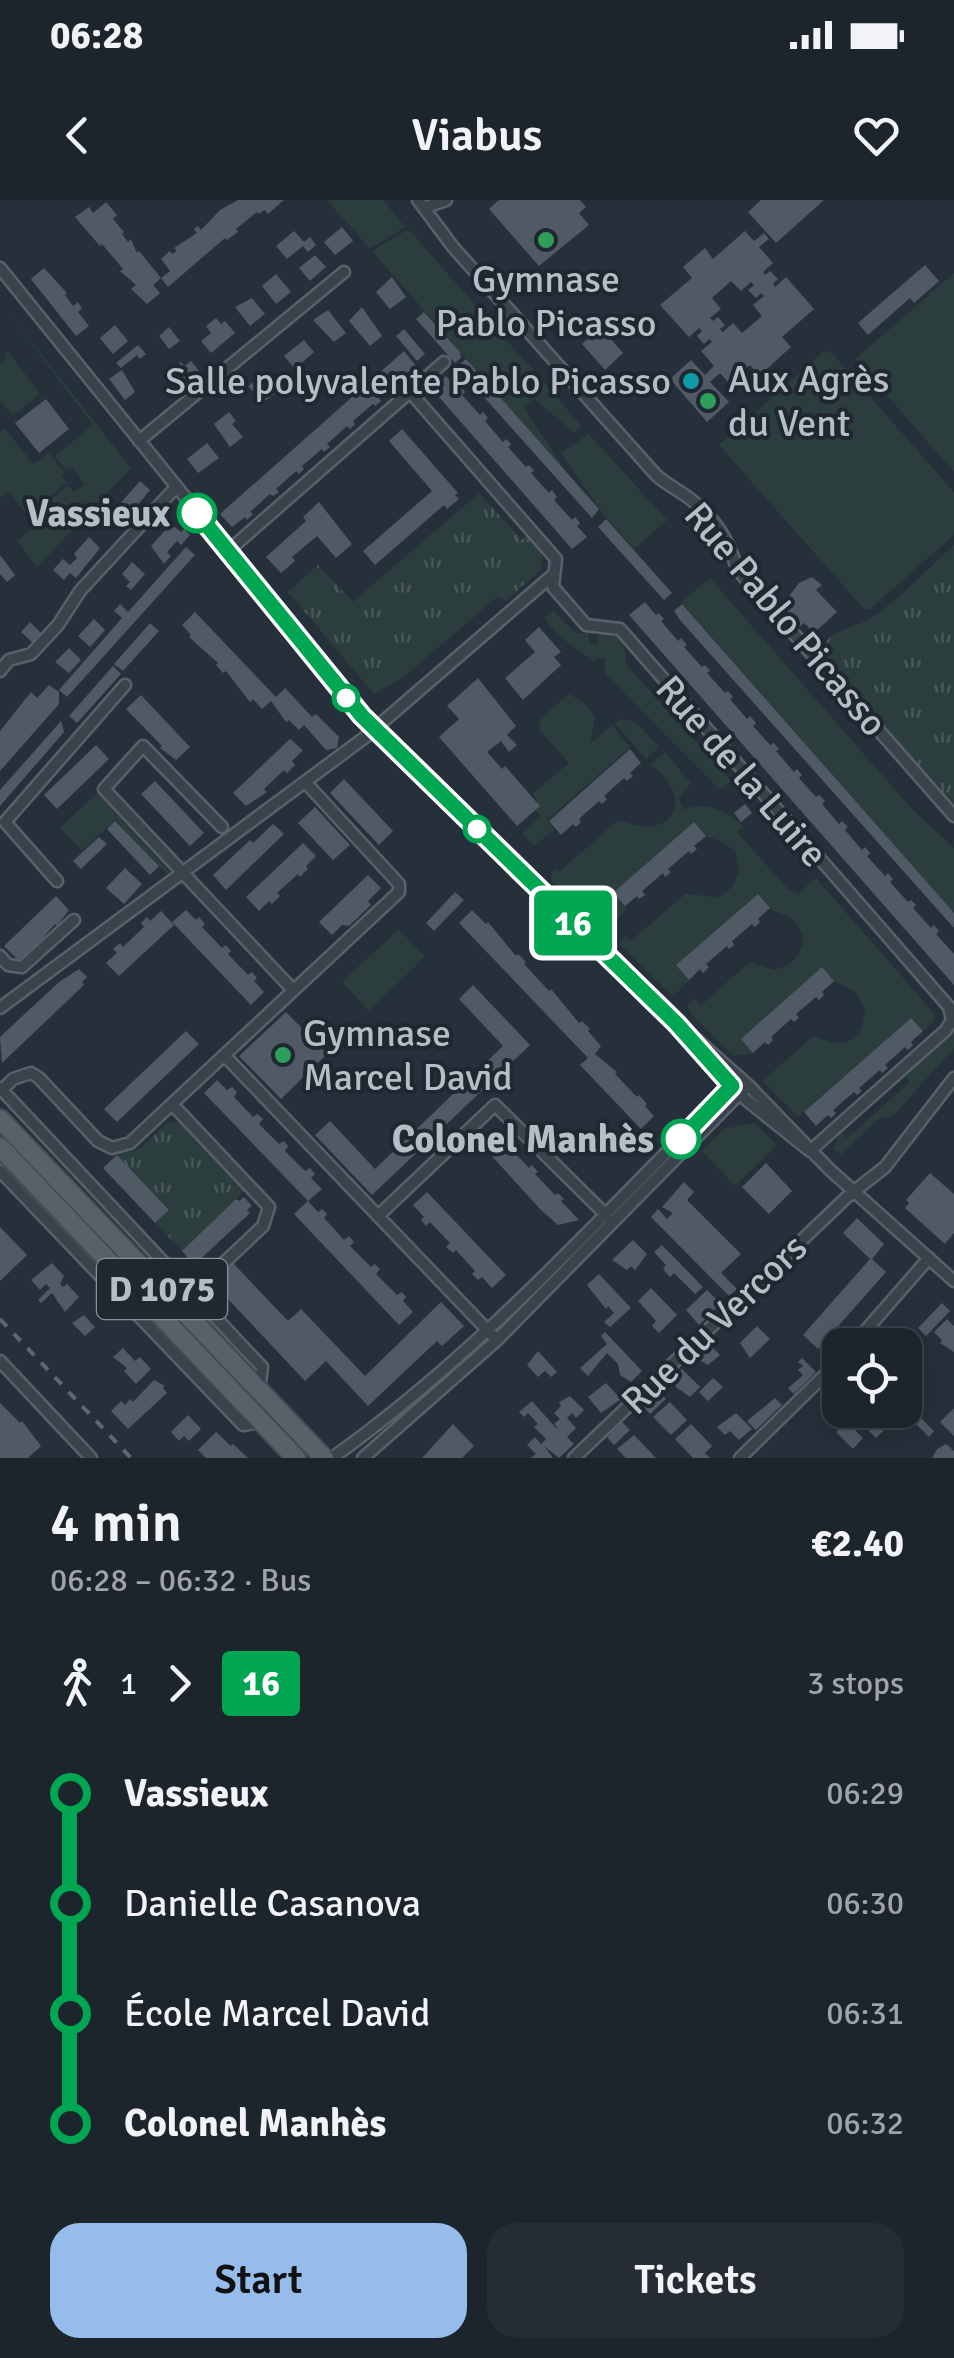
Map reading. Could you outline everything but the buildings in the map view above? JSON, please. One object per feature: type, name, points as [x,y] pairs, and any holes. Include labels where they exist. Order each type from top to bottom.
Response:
[{"type":"main road","name":"D 1075","points":[[0,1119],[324,1458]]},
{"type":"main road","name":"D 1075","points":[[0,1146],[296,1458]]},
{"type":"street","points":[[421,204],[446,200]]},
{"type":"street","name":"Rue Pablo Picasso","points":[[421,204],[446,238],[656,475],[672,490],[695,502],[730,543],[737,570],[954,816]]},
{"type":"street","points":[[0,268],[324,673],[375,730],[676,1023],[699,1039],[740,1086],[794,1130],[810,1151],[954,1281]]},
{"type":"street","points":[[139,441],[344,272]]},
{"type":"street","points":[[227,552],[444,362]]},
{"type":"street","name":"Rue de la Luire","points":[[410,393],[556,559],[553,587],[586,625],[620,629],[952,1013],[946,1030],[810,1151]]},
{"type":"street","points":[[0,672],[9,660],[30,654],[58,624],[80,591],[176,487]]},
{"type":"street","points":[[0,1008],[375,730],[554,574]]},
{"type":"street","points":[[57,882],[4,831],[4,822],[125,685]]},
{"type":"street","points":[[222,827],[143,746],[104,789],[294,990]]},
{"type":"street","points":[[259,1392],[262,1367],[1,1089],[13,1079],[31,1073],[98,1141],[112,1148],[130,1143],[399,892],[399,884],[306,784]]},
{"type":"street","points":[[0,956],[8,964],[22,967],[74,920]]},
{"type":"street","points":[[224,1055],[493,1335]]},
{"type":"street","points":[[856,1192],[885,1167],[954,1078]]},
{"type":"street","points":[[364,1458],[493,1335],[740,1086]]},
{"type":"street","points":[[378,1216],[495,1105],[610,1218]]},
{"type":"street","points":[[173,1106],[268,1208],[263,1226],[193,1292]]},
{"type":"street","points":[[42,1162],[75,1168]]},
{"type":"street","points":[[0,1171],[243,1425],[262,1422]]},
{"type":"street","points":[[38,1211],[42,1190]]},
{"type":"street","name":"Rue du Vercors","points":[[574,1458],[856,1192]]},
{"type":"street","points":[[868,1328],[928,1258]]},
{"type":"street","points":[[332,1458],[493,1335]]},
{"type":"street","points":[[0,1361],[91,1458]]},
{"type":"street","points":[[740,1458],[822,1378]]},
{"type":"green space","points":[[327,200],[383,200],[405,227],[370,249]]},
{"type":"green space","points":[[410,231],[535,372],[534,385],[544,383],[580,424],[574,433],[535,399],[524,408],[570,477],[372,251]]},
{"type":"green space","points":[[954,273],[954,470],[953,471],[855,359]]},
{"type":"green space","points":[[0,302],[131,468],[37,567],[17,541],[35,526],[29,517],[68,485],[74,492],[85,485],[72,467],[66,470],[55,456],[93,425]]},
{"type":"green space","points":[[8,351],[40,394],[13,416],[0,402],[0,363]]},
{"type":"green space","points":[[824,351],[832,353],[954,492],[954,535],[870,609],[864,609],[719,445]]},
{"type":"green space","points":[[5,428],[33,464],[49,453],[64,472],[61,475],[67,483],[27,515],[9,492],[0,498],[0,432]]},
{"type":"green space","points":[[589,434],[667,520],[634,549],[606,518],[561,453]]},
{"type":"green space","points":[[479,493],[522,540],[527,534],[542,555],[541,570],[506,600],[497,597],[405,676],[374,694],[288,592],[318,565],[353,602]]},
{"type":"green space","points":[[954,545],[954,805],[820,654],[834,635],[880,612]]},
{"type":"green space","points":[[710,578],[912,809],[954,848],[954,914],[681,602]]},
{"type":"green space","points":[[553,610],[575,633],[588,633],[590,644],[598,643],[598,632],[623,635],[626,664],[731,781],[720,790],[609,678],[604,671],[606,659],[592,661],[557,634],[544,618]]},
{"type":"green space","points":[[569,694],[595,716],[590,744],[612,725],[630,747],[547,820],[554,830],[534,846],[522,833],[541,816],[535,810],[539,806],[533,793],[569,763],[539,729],[540,719]]},
{"type":"green space","points":[[614,722],[636,722],[659,747],[646,759]]},
{"type":"green space","points":[[665,752],[691,783],[679,797],[683,810],[715,808],[730,816],[743,827],[737,832],[788,889],[798,894],[816,878],[933,1012],[935,1020],[923,1031],[911,1018],[798,1117],[763,1081],[813,1036],[833,1043],[847,1042],[860,1032],[866,1012],[856,992],[834,981],[821,968],[741,1039],[753,1053],[734,1056],[691,1014],[687,1005],[694,998],[701,1005],[750,962],[774,970],[789,964],[799,953],[803,939],[794,920],[772,910],[757,894],[677,965],[689,980],[673,997],[619,944],[625,936],[631,941],[685,894],[724,894],[739,872],[735,852],[706,836],[694,822],[614,893],[627,909],[616,920],[598,923],[552,881],[555,869],[559,872],[617,821],[648,827],[670,818],[675,801],[673,791],[650,765]]},
{"type":"green space","points":[[97,793],[170,872],[167,874],[115,820],[61,871],[82,850],[60,828]]},
{"type":"green space","points":[[399,929],[425,957],[369,1011],[342,982]]},
{"type":"green space","points":[[954,1029],[954,1048],[893,1116],[879,1119],[841,1155],[833,1149],[841,1133],[847,1138],[910,1082],[904,1075]]},
{"type":"green space","points":[[168,1122],[182,1123],[245,1190],[182,1251],[155,1223],[169,1210],[117,1155],[140,1149]]},
{"type":"green space","points":[[754,1123],[777,1145],[735,1186],[702,1151],[724,1129]]},
{"type":"railway","points":[[0,1319],[131,1458]]},
{"type":"bus line","name":"16","points":[[197,513],[314,661],[388,744],[676,1023],[732,1086],[681,1139]]},
{"type":"place","name":"Gymnase Pablo Picasso","points":[[546,240]]},
{"type":"place","name":"Salle polyvalente Pablo Picasso","points":[[691,381]]},
{"type":"place","name":"Aux Agrès du Vent","points":[[708,401]]},
{"type":"place","name":"Vassieux","points":[[197,513]]},
{"type":"place","name":"Gymnase Marcel David","points":[[283,1055]]},
{"type":"place","name":"Colonel Manhès","points":[[681,1139]]}]
